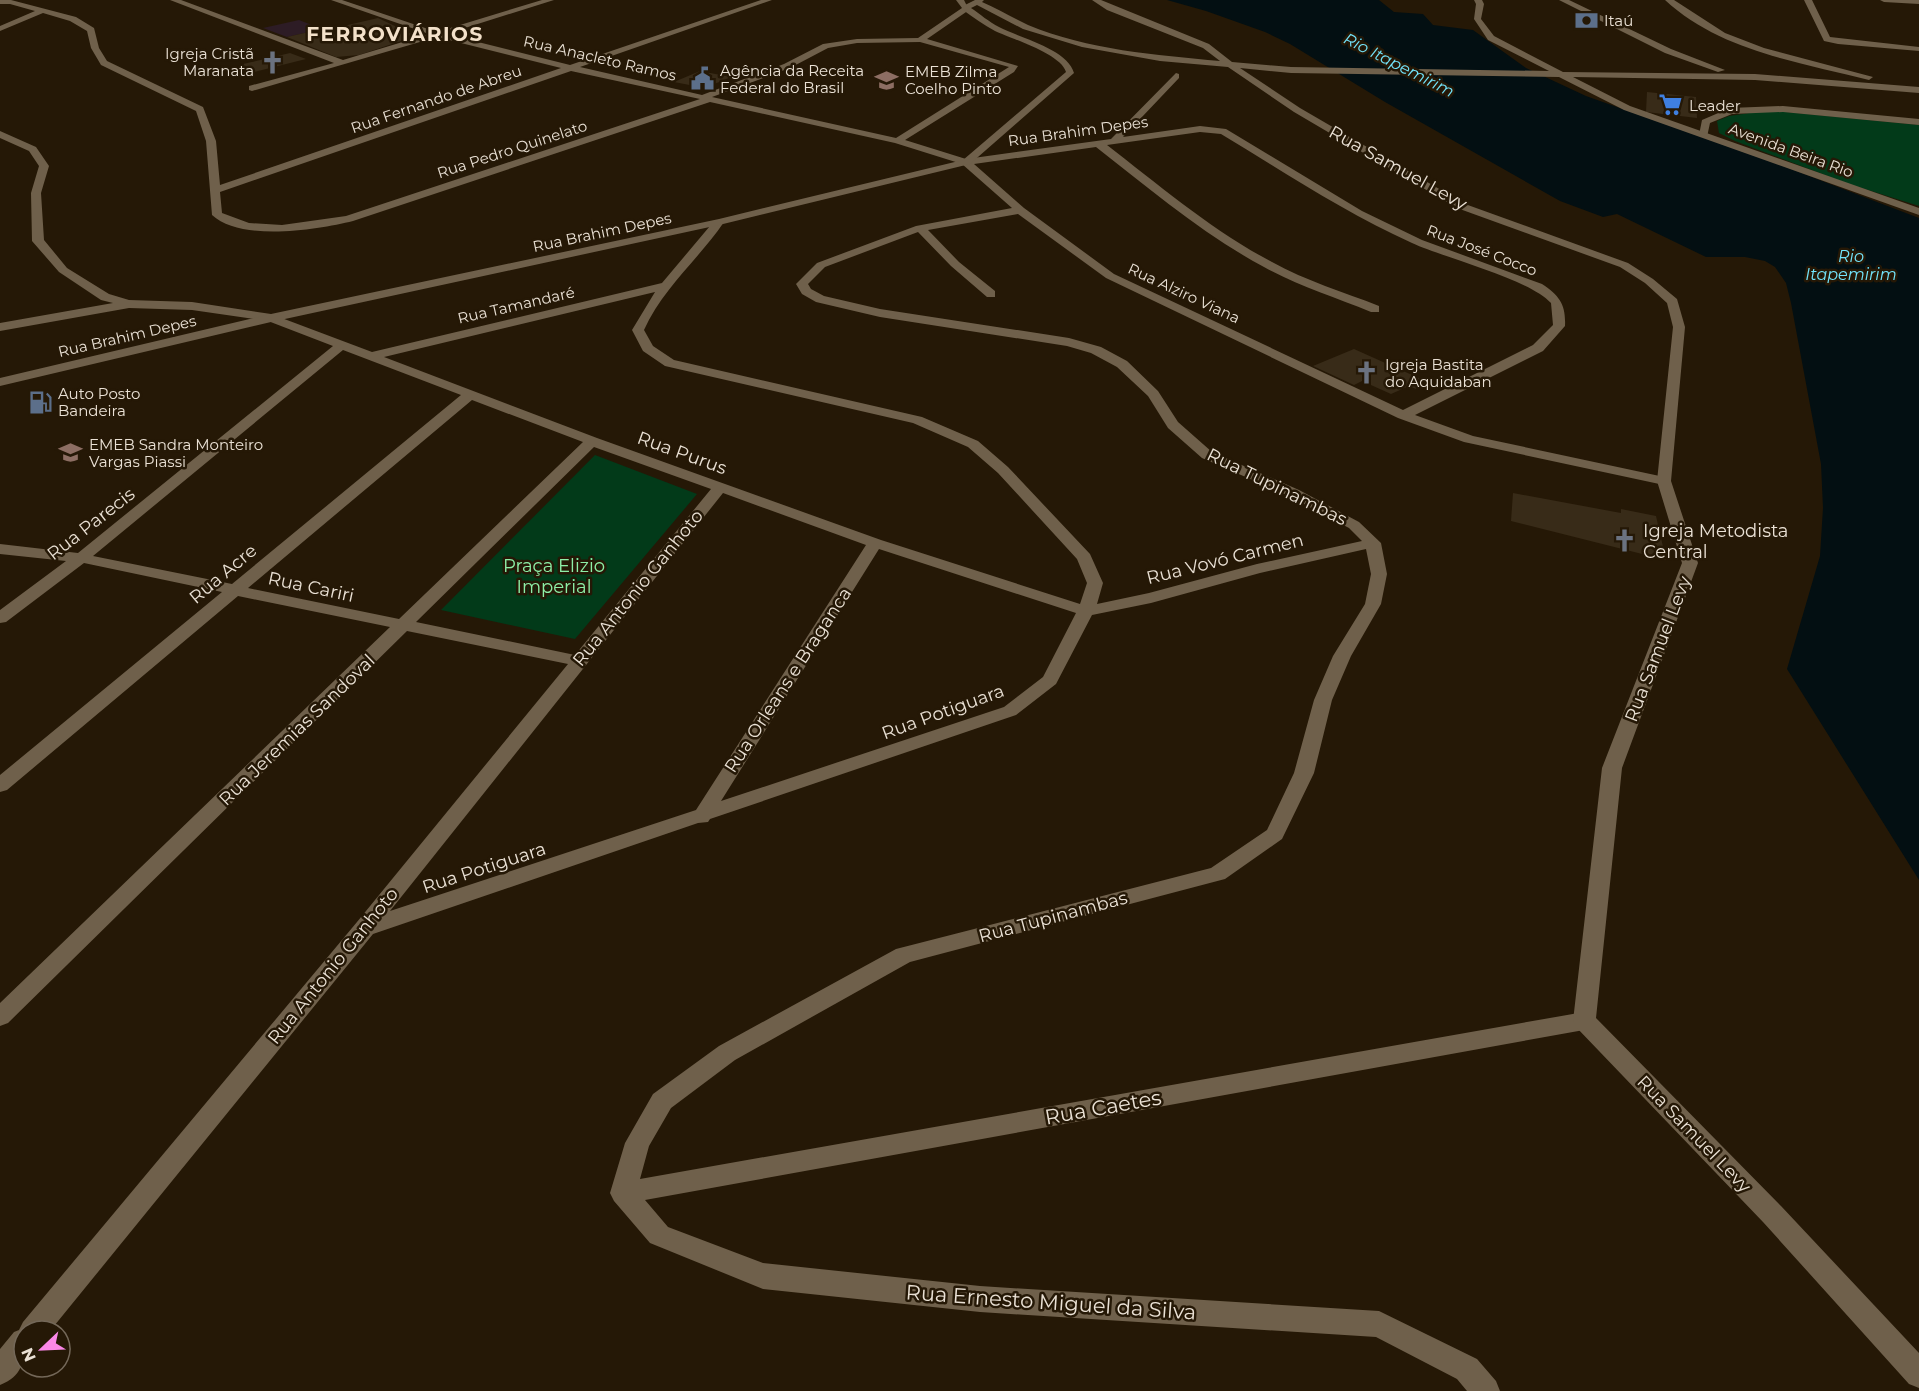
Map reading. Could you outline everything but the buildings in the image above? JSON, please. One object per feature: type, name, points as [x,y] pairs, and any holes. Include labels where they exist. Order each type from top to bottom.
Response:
[{"type":"street","points":[[174,0],[343,63]]},
{"type":"street","name":"Rua Anacleto Ramos","points":[[335,0],[438,35],[571,68],[897,141],[966,162]]},
{"type":"street","points":[[252,88],[438,35],[550,0]]},
{"type":"street","name":"Rua Fernando de Abreu","points":[[215,190],[768,0]]},
{"type":"street","points":[[960,0],[966,8],[995,28],[1057,56],[1068,65],[1070,73],[966,162]]},
{"type":"street","points":[[920,40],[978,0],[1026,27],[1082,45],[1149,57],[1292,70],[1755,77],[1919,88]]},
{"type":"street","name":"Rua Samuel Levy","points":[[1096,0],[1110,8],[1197,42],[1297,110],[1461,206],[1624,265],[1649,281],[1673,302],[1679,327],[1664,481],[1690,563],[1682,591],[1612,768],[1584,1022],[1772,1214],[1919,1374]]},
{"type":"street","name":"Avenida Beira Rio","points":[[1478,0],[1480,4],[1476,12],[1479,26],[1491,38],[1604,98],[1919,212]]},
{"type":"street","points":[[1563,0],[1690,60],[1755,77]]},
{"type":"street","points":[[1669,0],[1722,35],[1761,50],[1919,88]]},
{"type":"street","points":[[1808,0],[1827,39],[1919,49]]},
{"type":"street","points":[[1884,0],[1919,2]]},
{"type":"street","points":[[0,2],[10,2],[73,19],[92,30],[95,48],[104,63],[200,109],[211,141],[215,190]]},
{"type":"street","points":[[0,29],[44,10]]},
{"type":"street","name":"Rua Pedro Quinelato","points":[[215,190],[217,215],[235,224],[279,228],[323,225],[349,219],[708,98],[787,66],[826,46],[857,41],[920,40],[1014,66],[897,141]]},
{"type":"street","points":[[1114,141],[1176,76]]},
{"type":"street","points":[[1704,135],[1705,122],[1730,111],[1783,109],[1919,122]]},
{"type":"street","name":"Rua Brahim Depes","points":[[0,382],[271,318],[718,222],[966,162],[1214,129]]},
{"type":"street","name":"Rua José Cocco","points":[[1214,129],[1223,131],[1358,213],[1418,242],[1538,287],[1555,298],[1560,308],[1559,326],[1538,348],[1403,415]]},
{"type":"street","points":[[0,134],[33,149],[44,166],[36,194],[38,241],[63,270],[105,297],[129,304]]},
{"type":"street","points":[[1099,144],[1145,180],[1258,258],[1313,284],[1375,309]]},
{"type":"street","name":"Rua Alziro Viana","points":[[966,162],[1020,210],[1110,276],[1403,415],[1469,439],[1664,481]]},
{"type":"street","name":"Rua Tupinambas","points":[[623,1193],[638,1143],[662,1101],[727,1053],[904,955],[1218,874],[1275,834],[1304,773],[1323,700],[1342,656],[1373,604],[1379,574],[1373,543],[1354,525],[1294,493],[1207,455],[1173,425],[1153,394],[1122,364],[1096,350],[1032,335],[860,308],[820,299],[806,291],[801,284],[821,265],[920,228],[1020,210]]},
{"type":"street","name":"Rua Potiguara","points":[[365,928],[1010,711],[1050,680],[1086,611],[1095,583],[1084,557],[1003,470],[973,444],[917,420],[670,363],[648,348],[638,330],[644,313],[707,241],[718,222]]},
{"type":"street","points":[[920,228],[955,264],[991,294]]},
{"type":"street","name":"Rua Tamandaré","points":[[372,356],[667,285]]},
{"type":"street","points":[[0,327],[129,304],[192,306],[271,318]]},
{"type":"street","name":"Rua Purus","points":[[271,318],[592,441],[875,543],[1086,611]]},
{"type":"street","name":"Rua Parecis","points":[[0,618],[81,558],[343,344]]},
{"type":"street","name":"Rua Acre","points":[[0,785],[471,394]]},
{"type":"street","name":"Rua Jeremias Sandoval","points":[[0,1017],[592,441]]},
{"type":"street","name":"Rua Antonio Ganhoto","points":[[43,1319],[365,928],[720,487]]},
{"type":"street","name":"Rua Orleans e Braganca","points":[[700,817],[875,543]]},
{"type":"street","name":"Rua Vovó Carmen","points":[[1086,611],[1150,598],[1257,569],[1373,543]]},
{"type":"street","name":"Rua Cariri","points":[[0,549],[81,558],[578,661]]},
{"type":"street","name":"Rua Caetes","points":[[623,1193],[1584,1022]]},
{"type":"street","name":"Rua Ernesto Miguel da Silva","points":[[623,1193],[659,1235],[763,1276],[980,1299],[1379,1324],[1467,1370],[1486,1391]]},
{"type":"street","points":[[0,1371],[12,1356]]},
{"type":"shaded area","points":[[299,20],[322,29],[287,37],[263,28]]},
{"type":"green space","points":[[1757,112],[1786,112],[1919,125],[1919,206],[1849,184],[1719,133],[1717,121],[1729,116]]},
{"type":"green space","name":"Praça Elizio Imperial","points":[[595,455],[697,494],[575,639],[441,610]]},
{"type":"water","name":"Rio Itapemirim","points":[[1167,0],[1379,0],[1394,12],[1423,14],[1433,25],[1473,30],[1526,68],[1586,96],[1783,166],[1919,218],[1919,880],[1787,669],[1820,556],[1823,508],[1821,464],[1791,303],[1786,283],[1775,267],[1765,261],[1745,257],[1706,257],[1617,214],[1603,217],[1560,201],[1385,102],[1290,44],[1265,32]]},
{"type":"place","name":"Itaú","points":[[1586,20]]},
{"type":"place","name":"Igreja Cristã Maranata","points":[[272,62]]},
{"type":"place","name":"Agência da Receita Federal do Brasil","points":[[702,79]]},
{"type":"place","name":"EMEB Zilma Coelho Pinto","points":[[887,80]]},
{"type":"place","name":"Leader","points":[[1671,105]]},
{"type":"place","name":"Igreja Bastita do Aquidaban","points":[[1367,373]]},
{"type":"place","name":"Auto Posto Bandeira","points":[[40,402]]},
{"type":"place","name":"EMEB Sandra Monteiro Vargas Piassi","points":[[71,453]]},
{"type":"place","name":"Igreja Metodista Central","points":[[1625,541]]},
{"type":"district","name":"FERROVIÁRIOS","points":[[395,34]]}]
